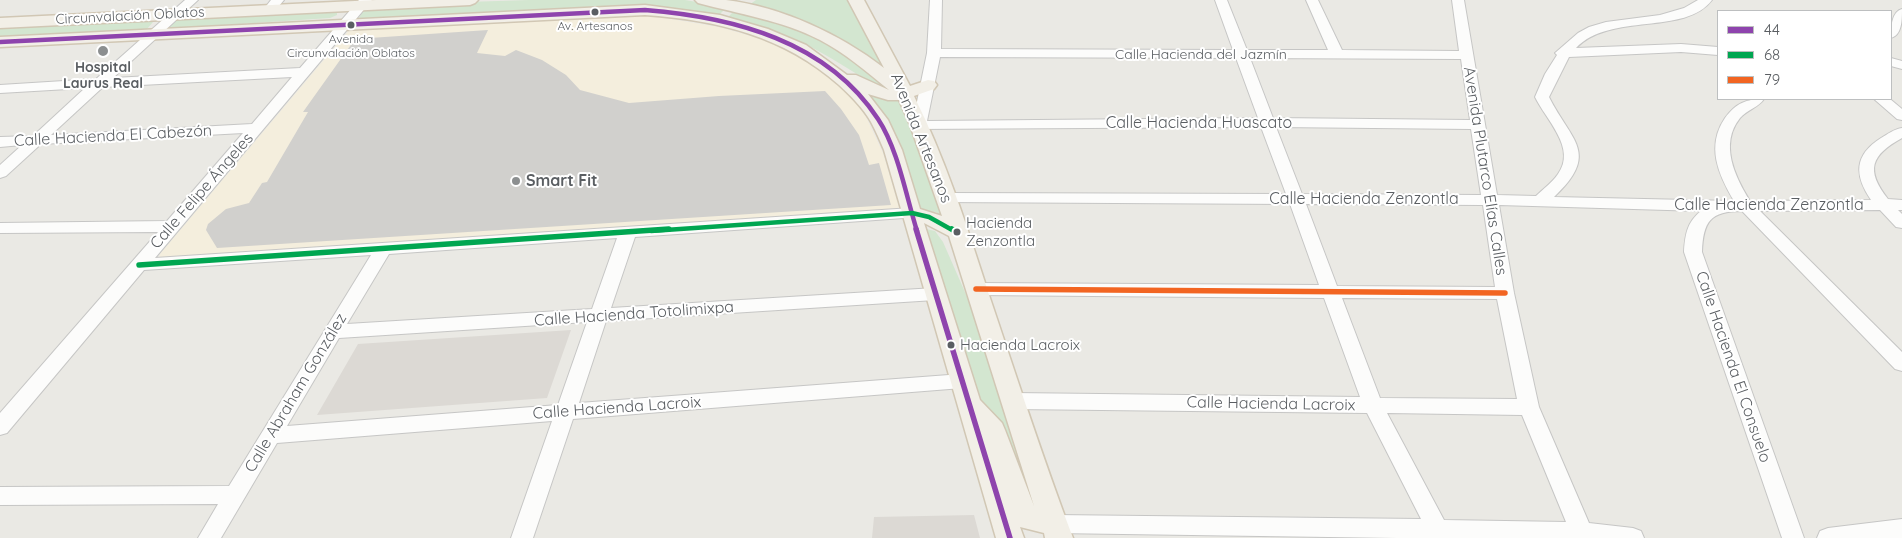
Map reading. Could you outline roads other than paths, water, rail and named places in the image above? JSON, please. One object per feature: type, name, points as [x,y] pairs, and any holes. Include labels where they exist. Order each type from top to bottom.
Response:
[{"type":"main road","name":"Circunvalación Oblatos","points":[[0,23],[176,14],[273,5],[470,0]]},
{"type":"main road","points":[[703,0],[732,9],[764,14],[824,36],[842,45],[905,94]]},
{"type":"main road","name":"Avenida Artesanos","points":[[856,0],[905,94],[919,126],[946,198],[1056,531]]},
{"type":"main road","name":"Circunvalación Oblatos","points":[[0,42],[645,10],[671,12],[732,9]]},
{"type":"main road","name":"Avenida Artesanos","points":[[732,9],[762,32],[800,48],[832,70],[858,93],[879,120],[893,150],[1010,538]]},
{"type":"main road","points":[[832,70],[883,95],[905,94],[928,85]]},
{"type":"main road","points":[[912,213],[929,217],[957,232]]},
{"type":"main road","points":[[965,391],[993,430],[1022,512],[1030,519],[1056,531]]},
{"type":"street","points":[[0,173],[192,0]]},
{"type":"street","points":[[919,126],[934,54],[936,0]]},
{"type":"street","points":[[1221,0],[1374,405],[1439,533]]},
{"type":"street","points":[[1312,0],[1337,55]]},
{"type":"street","name":"Avenida Plutarco Elías Calles","points":[[1458,0],[1504,293],[1529,407],[1583,535]]},
{"type":"street","points":[[1540,201],[1567,174],[1573,156],[1572,147],[1568,139],[1548,111],[1542,97],[1562,53],[1587,32],[1604,26],[1674,16],[1702,4],[1706,0]]},
{"type":"street","name":"Calle Felipe Ángeles","points":[[0,427],[363,3]]},
{"type":"street","points":[[1562,53],[1681,48],[1717,51]]},
{"type":"street","name":"Calle Hacienda del Jazmín","points":[[934,54],[1467,55]]},
{"type":"street","points":[[0,89],[304,72]]},
{"type":"street","points":[[1756,100],[1736,114],[1727,126],[1722,139],[1722,154],[1733,187],[1744,204],[1902,364]]},
{"type":"street","points":[[1882,100],[1902,116]]},
{"type":"street","name":"Calle Hacienda Huascato","points":[[919,126],[1267,122],[1478,125]]},
{"type":"street","name":"Calle Hacienda El Cabezón","points":[[0,142],[256,128]]},
{"type":"street","points":[[1902,132],[1878,148],[1868,159],[1867,172],[1870,185],[1884,205],[1902,223]]},
{"type":"street","name":"Calle Hacienda Zenzontla","points":[[946,198],[1490,200],[1720,206],[1744,204],[1902,205]]},
{"type":"street","name":"Calle Hacienda El Consuelo","points":[[1720,206],[1701,217],[1694,235],[1693,252],[1793,538]]},
{"type":"street","points":[[139,265],[912,213]]},
{"type":"street","points":[[0,228],[172,226]]},
{"type":"street","points":[[522,538],[628,232]]},
{"type":"street","name":"Calle Abraham González","points":[[209,538],[384,248]]},
{"type":"street","points":[[976,289],[1504,293]]},
{"type":"street","name":"Calle Hacienda Totolimixpa","points":[[333,332],[935,294]]},
{"type":"street","name":"Calle Hacienda Lacroix","points":[[271,435],[566,412],[965,391]]},
{"type":"street","name":"Calle Hacienda Lacroix","points":[[1013,401],[1529,407]]},
{"type":"street","points":[[0,496],[235,495]]},
{"type":"street","points":[[1828,538],[1902,529]]},
{"type":"street","points":[[1056,531],[1439,533],[1583,535],[1633,538]]},
{"type":"place","name":"Av. Artesanos","points":[[595,12]]},
{"type":"place","name":"Avenida Circunvalación Oblatos","points":[[351,25]]},
{"type":"place","name":"Hospital Laurus Real","points":[[103,51]]},
{"type":"place","name":"Smart Fit","points":[[516,181]]},
{"type":"place","name":"Hacienda Zenzontla","points":[[957,232]]},
{"type":"place","name":"Hacienda Lacroix","points":[[951,345]]}]
